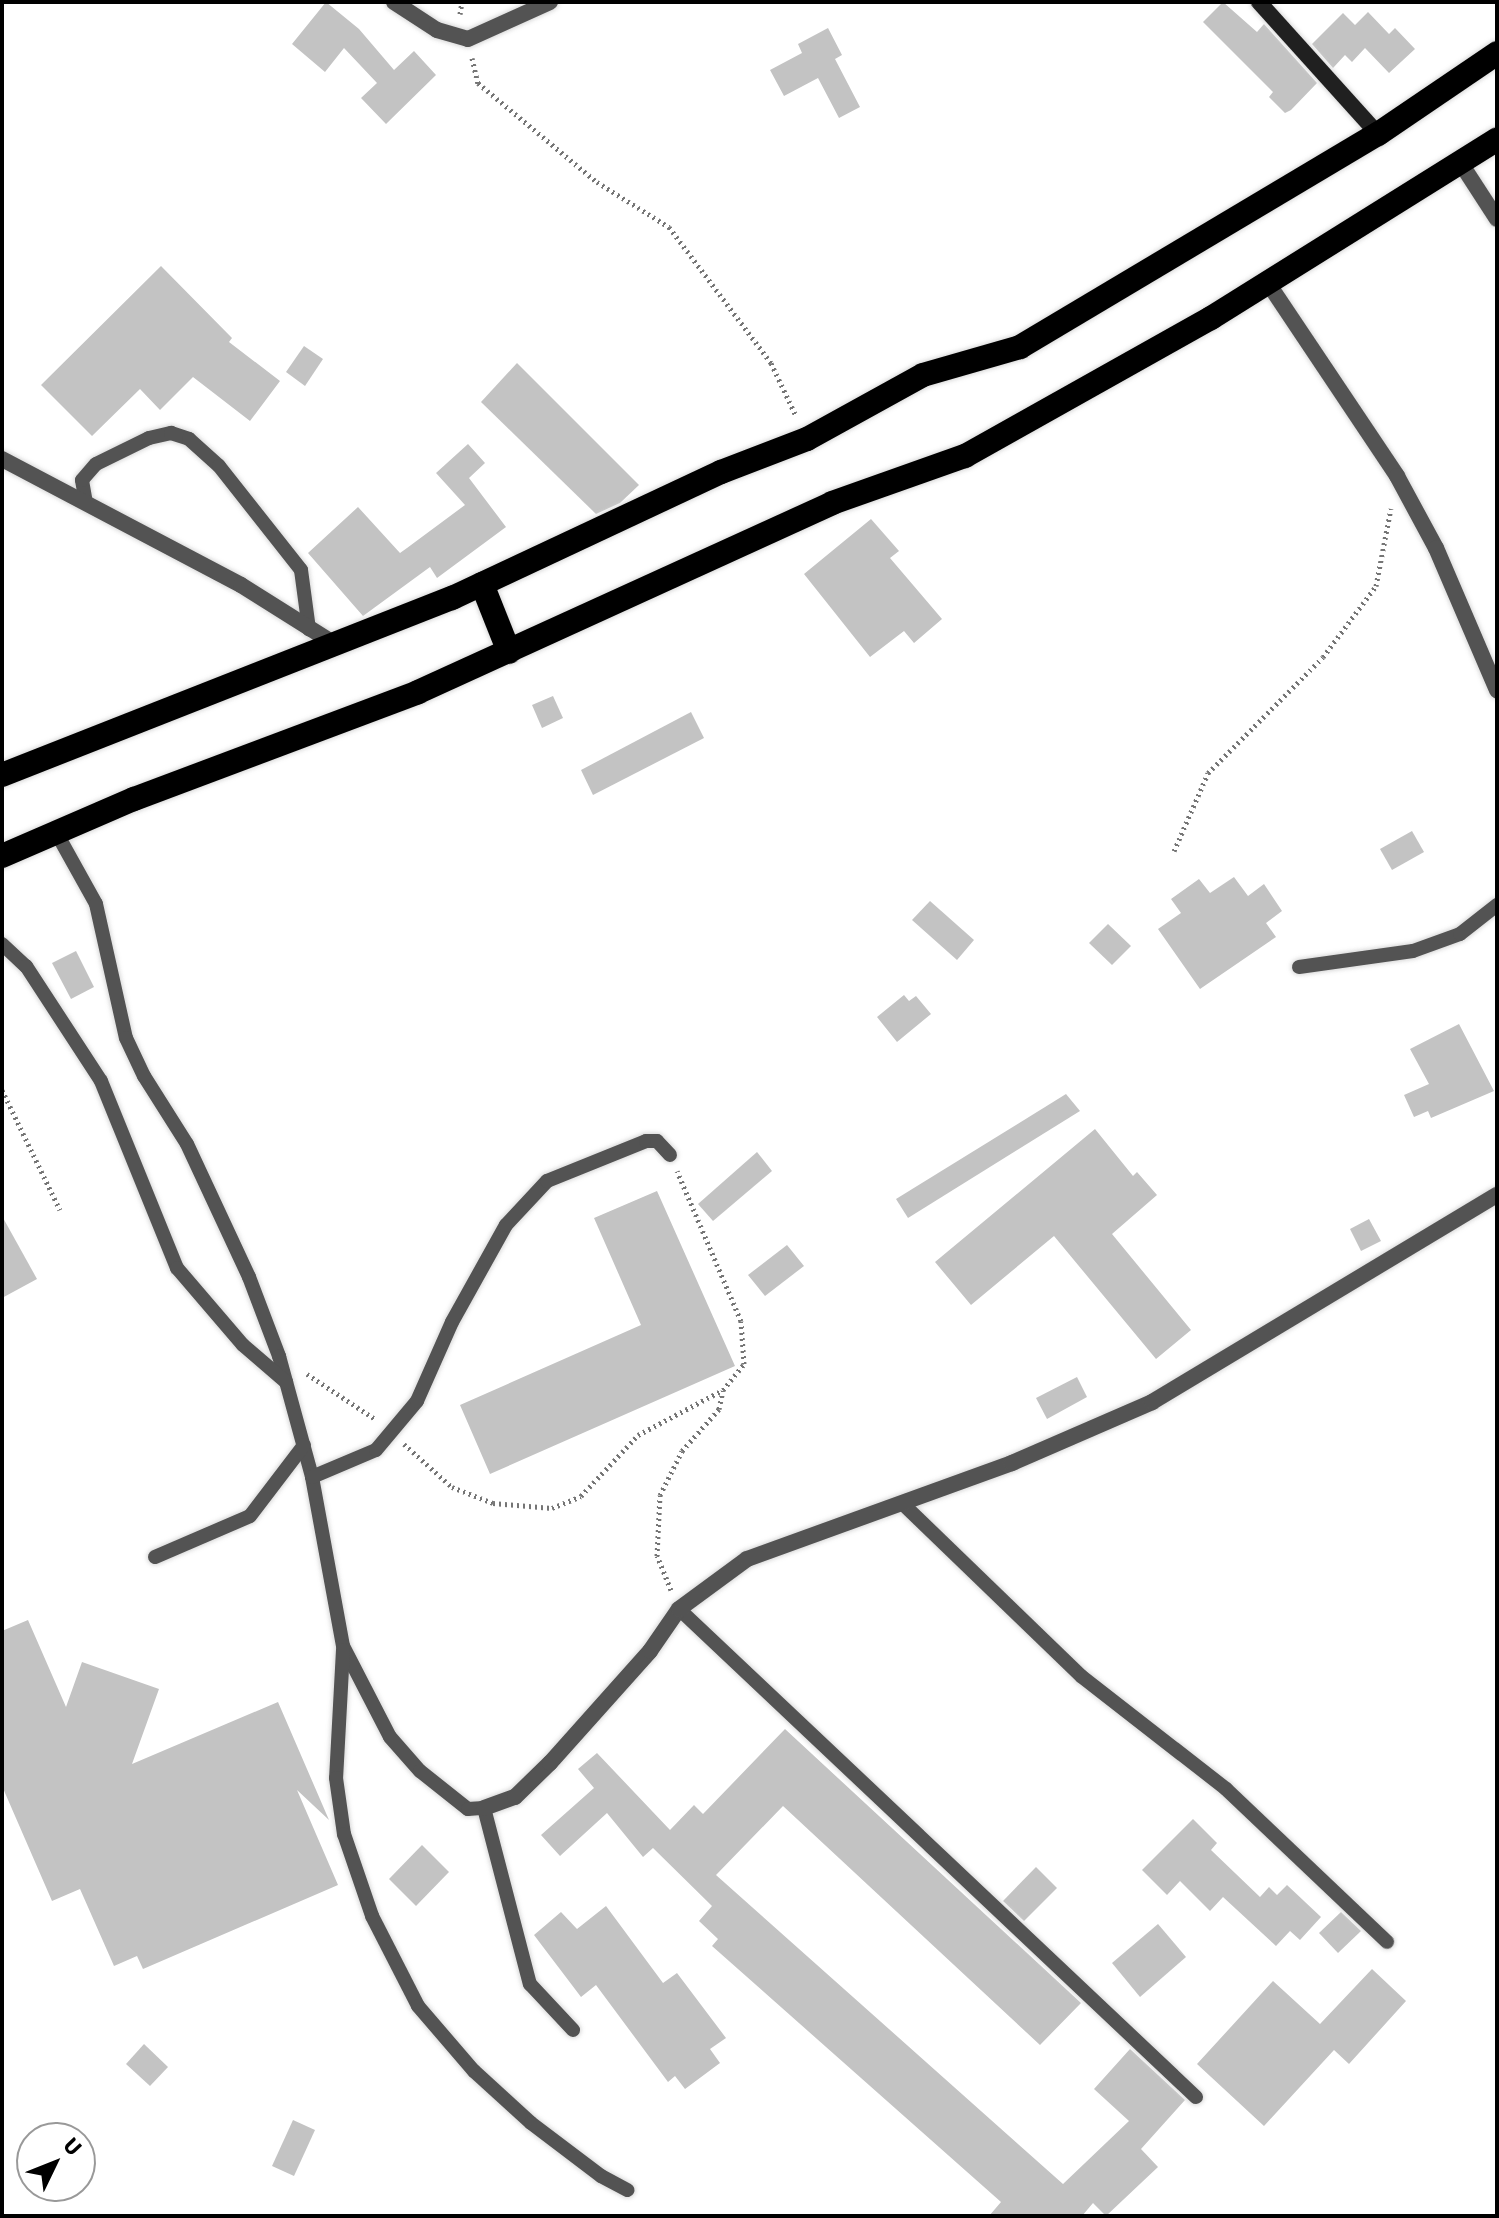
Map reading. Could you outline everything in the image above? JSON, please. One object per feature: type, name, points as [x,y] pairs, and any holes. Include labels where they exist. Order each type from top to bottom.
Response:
[{"type":"highway","points":[[2,775],[482,584],[721,472],[807,439],[923,375],[1020,347],[1378,134],[1497,53]]},
{"type":"highway","points":[[2,856],[509,652],[832,503],[965,456],[1268,283],[1462,165],[1497,139]]},
{"type":"highway","points":[[482,584],[509,652]]},
{"type":"street","points":[[394,2],[437,30],[468,39],[550,2]]},
{"type":"street","points":[[1259,2],[1378,134]]},
{"type":"street","points":[[1462,165],[1497,219]]},
{"type":"street","points":[[1268,283],[1397,476],[1436,548],[1497,690]]},
{"type":"street","points":[[2,459],[241,585],[333,643]]},
{"type":"street","points":[[484,1808],[515,1797],[550,1763],[650,1651],[679,1609],[747,1559],[904,1505],[1152,1402],[1497,1195]]},
{"type":"lane","points":[[86,503],[82,480],[96,464],[149,438],[171,433],[189,439],[219,466],[301,570],[309,629]]},
{"type":"lane","points":[[56,832],[96,904],[126,1038],[144,1076],[187,1144],[249,1277],[279,1356],[312,1477],[343,1646],[336,1778],[344,1834],[372,1916],[418,2006],[474,2071],[601,2176],[627,2190]]},
{"type":"lane","points":[[1299,967],[1413,951],[1460,934],[1497,905]]},
{"type":"lane","points":[[2,944],[26,966],[101,1081],[177,1268],[243,1345],[286,1382]]},
{"type":"lane","points":[[312,1477],[376,1450],[417,1401],[452,1322],[506,1225],[547,1181],[646,1141],[657,1141],[670,1155]]},
{"type":"lane","points":[[155,1557],[250,1516],[304,1445]]},
{"type":"lane","points":[[904,1505],[1081,1676],[1226,1789],[1387,1942]]},
{"type":"lane","points":[[679,1609],[1196,2097]]},
{"type":"lane","points":[[343,1646],[390,1737],[420,1771],[468,1809],[484,1808],[530,1984],[573,2030]]},
{"type":"path","points":[[462,2],[460,14],[478,83],[597,182],[669,227],[771,363],[807,439]]},
{"type":"path","points":[[1174,851],[1208,773],[1312,669],[1376,586],[1397,476]]},
{"type":"path","points":[[2,1090],[60,1210]]},
{"type":"path","points":[[279,1356],[392,1430],[452,1487],[493,1503],[552,1508],[581,1496],[638,1435],[723,1390],[744,1364],[741,1321],[670,1155]]},
{"type":"path","points":[[679,1609],[657,1556],[660,1495],[682,1451],[719,1409],[723,1390]]},
{"type":"building","points":[[326,2],[359,29],[394,70],[414,51],[436,75],[386,124],[361,98],[377,83],[344,48],[325,72],[292,44]]},
{"type":"building","points":[[1223,2],[1257,32],[1264,24],[1317,83],[1291,110],[1285,113],[1269,97],[1273,92],[1203,22]]},
{"type":"building","points":[[1368,12],[1389,34],[1395,28],[1415,49],[1389,73],[1365,48],[1352,62],[1345,55],[1333,68],[1312,44],[1343,13],[1355,25]]},
{"type":"building","points":[[828,28],[842,55],[835,59],[860,107],[839,118],[818,78],[784,96],[770,70],[802,53],[798,44]]},
{"type":"building","points":[[161,266],[232,338],[229,342],[280,381],[250,421],[193,377],[160,410],[140,389],[92,436],[41,385]]},
{"type":"building","points":[[304,346],[323,359],[305,386],[286,372]]},
{"type":"building","points":[[517,363],[639,485],[620,503],[596,514],[481,402]]},
{"type":"building","points":[[468,444],[485,463],[469,478],[506,527],[437,578],[430,567],[363,616],[308,553],[358,507],[400,553],[465,505],[436,473]]},
{"type":"building","points":[[871,519],[899,551],[890,558],[942,619],[914,643],[904,631],[870,657],[804,574]]},
{"type":"building","points":[[553,696],[563,718],[542,728],[532,705]]},
{"type":"building","points":[[691,712],[704,738],[593,795],[581,770]]},
{"type":"building","points":[[1412,831],[1424,852],[1392,870],[1380,849]]},
{"type":"building","points":[[1234,877],[1248,896],[1264,884],[1282,911],[1266,923],[1276,937],[1200,989],[1158,929],[1181,913],[1171,899],[1199,879],[1210,893]]},
{"type":"building","points":[[930,901],[974,940],[957,960],[912,920]]},
{"type":"building","points":[[1108,924],[1131,946],[1112,965],[1089,943]]},
{"type":"building","points":[[76,951],[94,987],[71,999],[52,963]]},
{"type":"building","points":[[904,995],[909,1001],[916,996],[931,1014],[897,1042],[877,1017]]},
{"type":"building","points":[[1459,1024],[1494,1091],[1431,1118],[1428,1111],[1414,1117],[1404,1095],[1429,1084],[1410,1049]]},
{"type":"building","points":[[1066,1094],[1080,1111],[908,1218],[896,1199]]},
{"type":"building","points":[[1095,1129],[1133,1176],[1137,1172],[1157,1195],[1112,1234],[1191,1330],[1156,1359],[1054,1236],[971,1305],[935,1262]]},
{"type":"building","points":[[757,1152],[772,1171],[713,1221],[698,1204]]},
{"type":"building","points":[[657,1191],[735,1366],[490,1474],[460,1405],[641,1325],[594,1218]]},
{"type":"building","points":[[2,1216],[37,1279],[2,1298]]},
{"type":"building","points":[[1369,1219],[1381,1241],[1361,1251],[1350,1229]]},
{"type":"building","points":[[787,1245],[804,1266],[765,1296],[748,1275]]},
{"type":"building","points":[[1077,1377],[1087,1397],[1047,1419],[1036,1398]]},
{"type":"building","points":[[28,1620],[66,1707],[82,1662],[159,1689],[132,1764],[278,1702],[329,1820],[297,1790],[338,1885],[143,1969],[137,1956],[114,1966],[80,1889],[52,1901],[2,1786],[2,1631]]},
{"type":"building","points":[[785,1729],[1081,2003],[1040,2045],[783,1806],[716,1875],[1063,2184],[1129,2121],[1094,2089],[1130,2049],[1185,2100],[1141,2149],[1158,2167],[1106,2216],[1093,2203],[1082,2216],[989,2216],[1001,2202],[712,1946],[718,1939],[699,1921],[712,1906],[653,1848],[643,1857],[607,1813],[560,1856],[541,1835],[594,1788],[578,1769],[597,1753],[670,1830],[694,1805],[703,1814]]},
{"type":"building","points":[[1193,1819],[1217,1843],[1211,1850],[1260,1897],[1269,1887],[1277,1895],[1287,1885],[1321,1917],[1300,1940],[1290,1931],[1276,1946],[1223,1897],[1210,1911],[1180,1881],[1167,1895],[1142,1870]]},
{"type":"building","points":[[422,1845],[449,1872],[416,1906],[389,1879]]},
{"type":"building","points":[[1036,1867],[1057,1888],[1024,1921],[1003,1901]]},
{"type":"building","points":[[606,1906],[663,1983],[677,1973],[726,2038],[710,2049],[720,2063],[685,2089],[675,2076],[668,2082],[596,1985],[581,1997],[534,1935],[561,1912],[577,1929]]},
{"type":"building","points":[[1341,1912],[1361,1931],[1338,1953],[1319,1933]]},
{"type":"building","points":[[1158,1924],[1186,1957],[1140,1997],[1112,1963]]},
{"type":"building","points":[[1372,1969],[1406,2001],[1349,2064],[1334,2050],[1264,2126],[1197,2064],[1273,1981],[1320,2024]]},
{"type":"building","points":[[144,2044],[168,2067],[150,2086],[126,2064]]},
{"type":"building","points":[[293,2120],[315,2130],[294,2176],[272,2166]]}]
